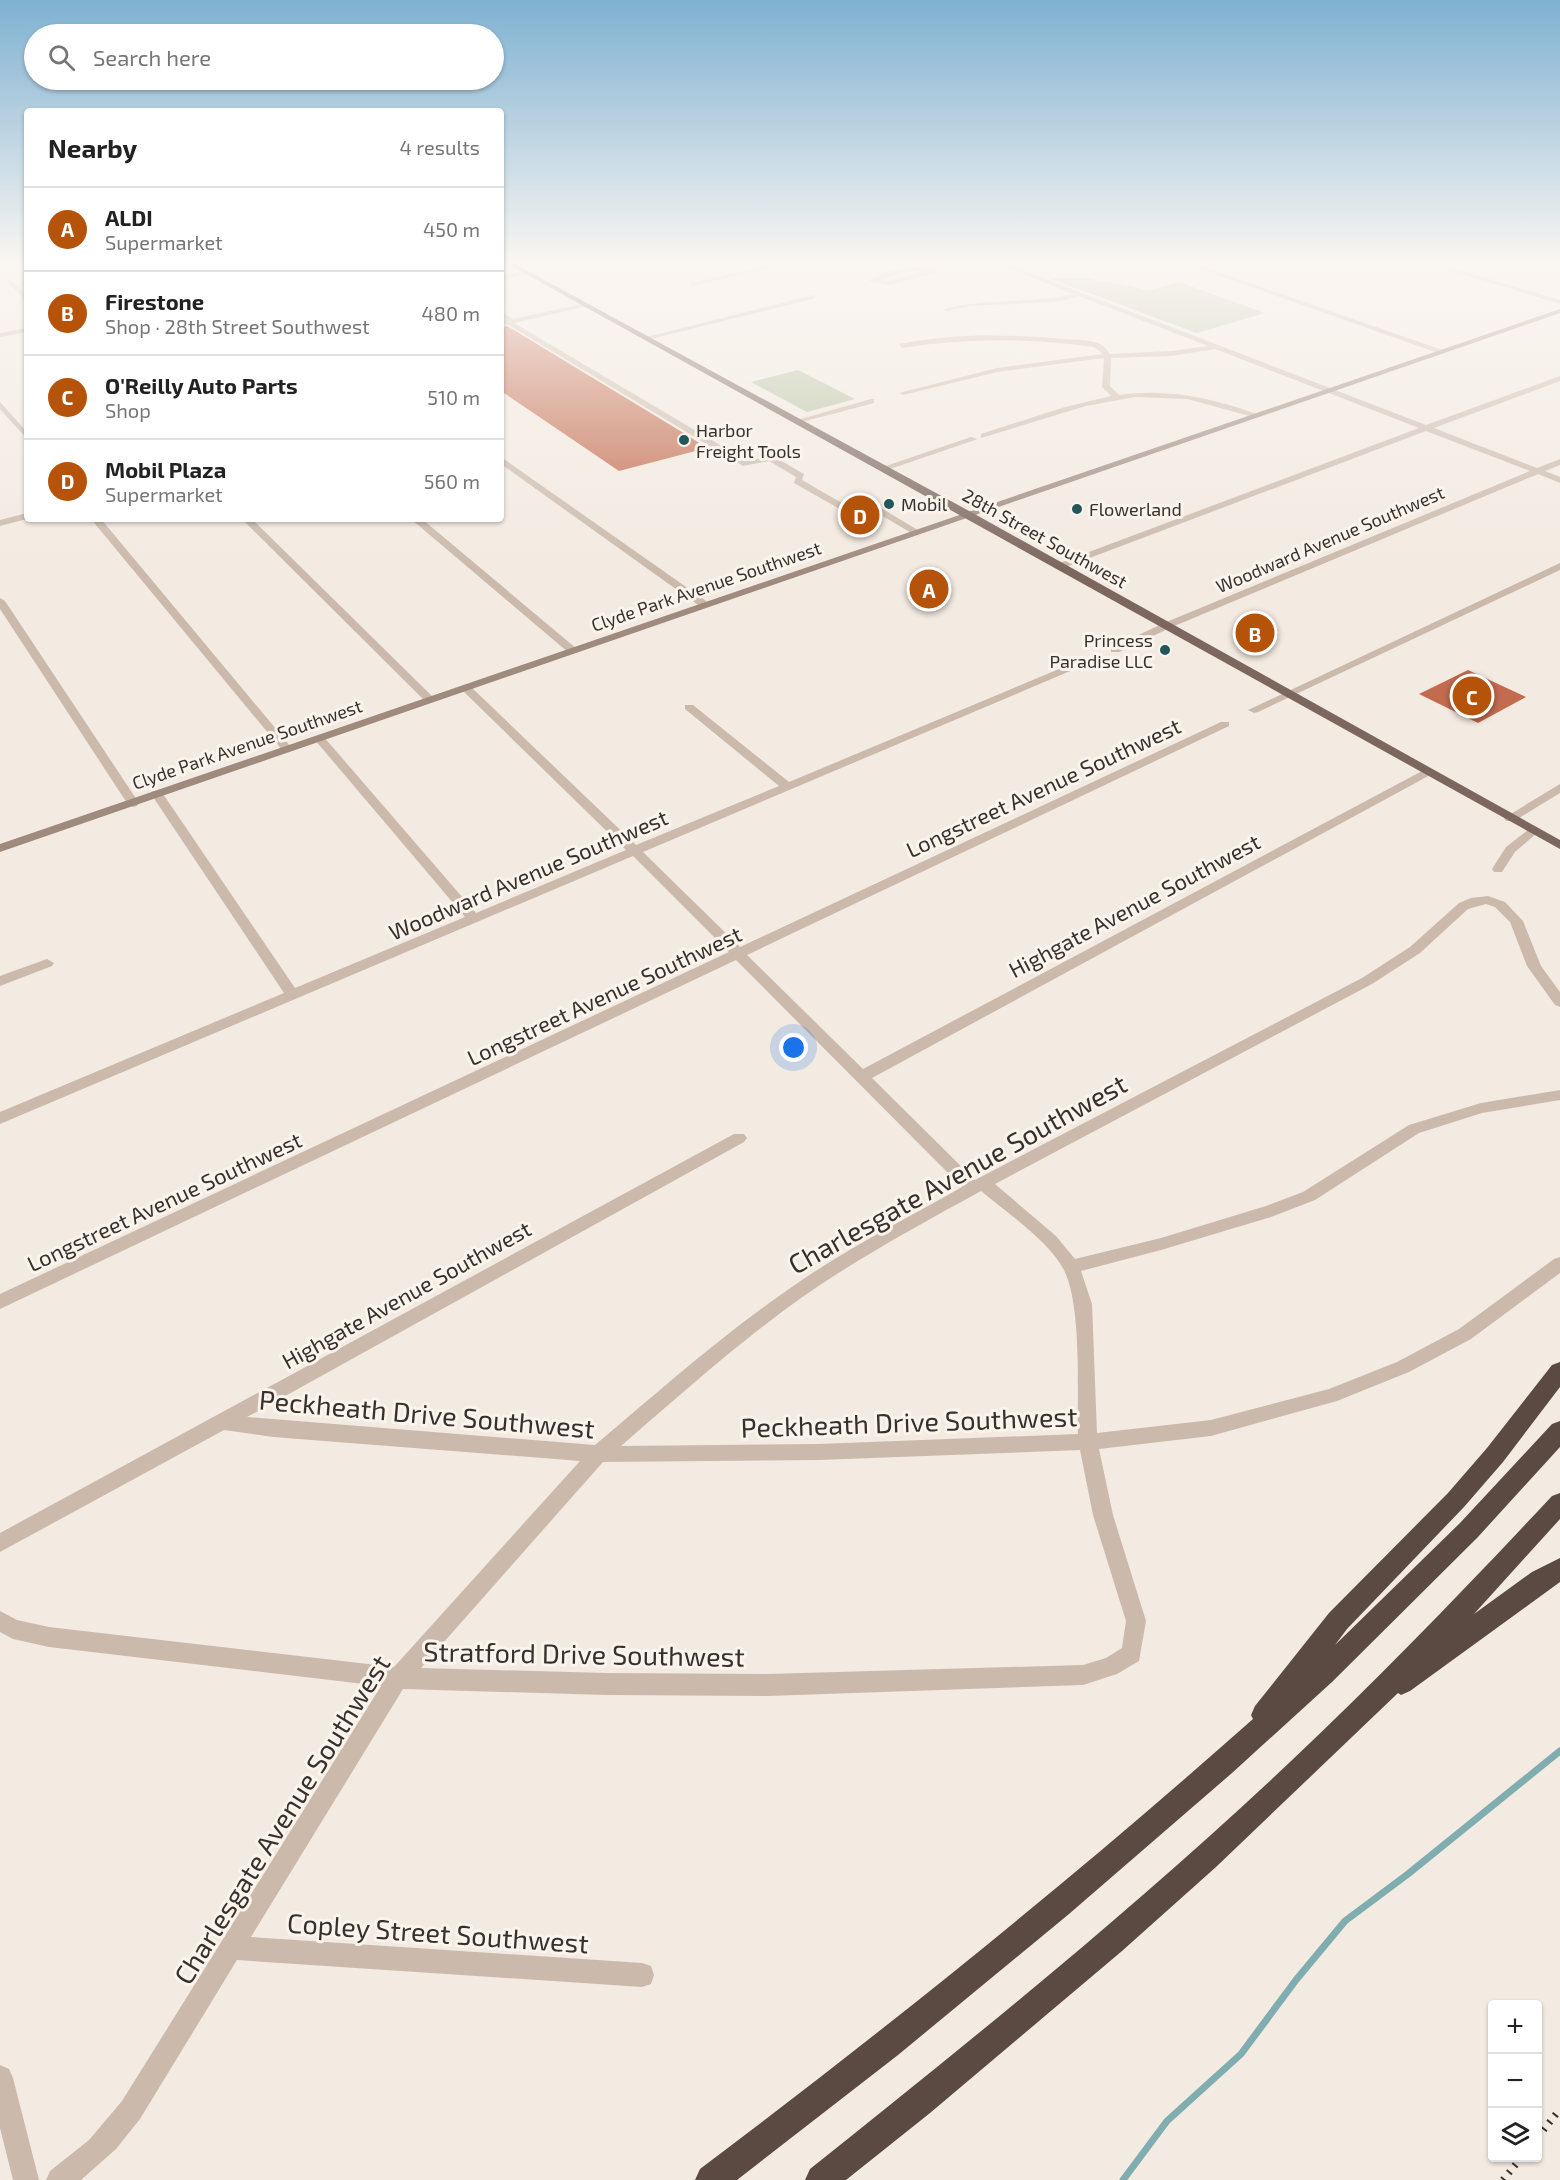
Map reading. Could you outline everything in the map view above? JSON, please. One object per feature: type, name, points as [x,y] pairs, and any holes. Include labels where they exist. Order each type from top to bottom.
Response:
[{"type":"highway","points":[[1230,1757],[1338,1621],[1456,1500],[1495,1455],[1560,1371]]},
{"type":"highway","points":[[711,2180],[941,2002],[1061,1905],[1230,1757],[1354,1645],[1560,1431]]},
{"type":"highway","points":[[821,2180],[1001,2034],[1308,1766],[1511,1558],[1560,1503]]},
{"type":"highway","points":[[1359,1713],[1560,1569]]},
{"type":"main road","name":"28th Street Southwest","points":[[697,366],[968,514],[1560,845]]},
{"type":"main road","name":"Clyde Park Avenue Southwest","points":[[0,849],[1398,366]]},
{"type":"street","points":[[577,366],[746,464],[770,458],[801,476],[798,481],[841,506],[860,500],[916,532]]},
{"type":"street","points":[[903,393],[1016,366]]},
{"type":"street","points":[[1110,366],[1105,383],[1108,390],[1117,397]]},
{"type":"street","points":[[1268,366],[1560,480]]},
{"type":"street","points":[[1060,566],[1560,378]]},
{"type":"street","points":[[984,436],[1117,397],[1143,395],[1184,397],[1224,405],[1254,416]]},
{"type":"street","points":[[798,421],[871,401]]},
{"type":"street","points":[[0,404],[24,433]]},
{"type":"street","points":[[884,468],[974,439]]},
{"type":"street","points":[[504,462],[705,605]]},
{"type":"street","name":"Woodward Avenue Southwest","points":[[1115,650],[1560,462]]},
{"type":"street","points":[[0,523],[24,517]]},
{"type":"street","points":[[98,522],[287,749]]},
{"type":"street","points":[[250,522],[430,700]]},
{"type":"street","points":[[421,522],[573,651]]},
{"type":"street","points":[[1254,710],[1560,566]]},
{"type":"street","points":[[0,602],[133,803]]},
{"type":"street","name":"Woodward Avenue Southwest","points":[[0,1118],[1071,667]]},
{"type":"street","points":[[466,688],[739,954],[861,1077],[978,1186],[1050,1240],[1071,1267],[1083,1304],[1088,1442]]},
{"type":"street","points":[[689,707],[788,787]]},
{"type":"street","name":"Longstreet Avenue Southwest","points":[[0,1302],[1225,724]]},
{"type":"street","points":[[319,738],[474,919]]},
{"type":"street","name":"Highgate Avenue Southwest","points":[[861,1077],[1428,772]]},
{"type":"street","points":[[1510,818],[1560,788]]},
{"type":"street","points":[[157,794],[292,995]]},
{"type":"street","points":[[1498,869],[1510,850],[1533,830]]},
{"type":"street","name":"Charlesgate Avenue Southwest","points":[[59,2180],[81,2165],[109,2140],[131,2110],[398,1678],[598,1455],[722,1349],[796,1293],[857,1254],[978,1186],[1366,981],[1419,947],[1461,906],[1473,900],[1482,899],[1492,902],[1508,911],[1515,920],[1533,963],[1560,1002]]},
{"type":"street","points":[[0,981],[47,963]]},
{"type":"street","points":[[1071,1267],[1161,1244],[1271,1211],[1309,1196],[1414,1129],[1481,1108],[1560,1095]]},
{"type":"street","name":"Highgate Avenue Southwest","points":[[0,1542],[739,1138]]},
{"type":"street","name":"Peckheath Drive Southwest","points":[[219,1421],[273,1429],[598,1455],[831,1452],[1088,1442],[1211,1428],[1331,1396],[1403,1367],[1465,1334],[1560,1264]]},
{"type":"street","name":"Stratford Drive Southwest","points":[[0,1621],[13,1629],[49,1636],[398,1678],[606,1684],[768,1685],[1083,1675],[1110,1667],[1132,1654],[1136,1621],[1103,1515],[1088,1442]]},
{"type":"street","name":"Copley Street Southwest","points":[[230,1948],[642,1976]]},
{"type":"street","points":[[0,2078],[26,2180]]},
{"type":"green space","points":[[798,370],[855,399],[807,412],[751,382]]},
{"type":"building","points":[[504,366],[573,366],[707,448],[619,471],[504,393]]},
{"type":"building","points":[[1262,626],[1278,635],[1248,647],[1234,640]]},
{"type":"building","points":[[1468,670],[1526,697],[1478,723],[1419,694]]},
{"type":"waterway","points":[[1123,2180],[1167,2121],[1241,2054],[1296,1980],[1345,1921],[1408,1874],[1560,1751]]},
{"type":"railway","points":[[1542,2132],[1560,2109]]},
{"type":"railway","points":[[1503,2180],[1518,2162]]},
{"type":"place","name":"Harbor Freight Tools","points":[[684,440]]},
{"type":"place","name":"Mobil","points":[[889,504]]},
{"type":"place","name":"Flowerland","points":[[1077,509]]},
{"type":"place","name":"Mobil Plaza","points":[[860,515]]},
{"type":"place","name":"ALDI","points":[[929,589]]},
{"type":"place","name":"Firestone","points":[[1255,633]]},
{"type":"place","name":"Princess Paradise LLC","points":[[1165,650]]},
{"type":"place","name":"O'Reilly Auto Parts","points":[[1472,696]]}]
